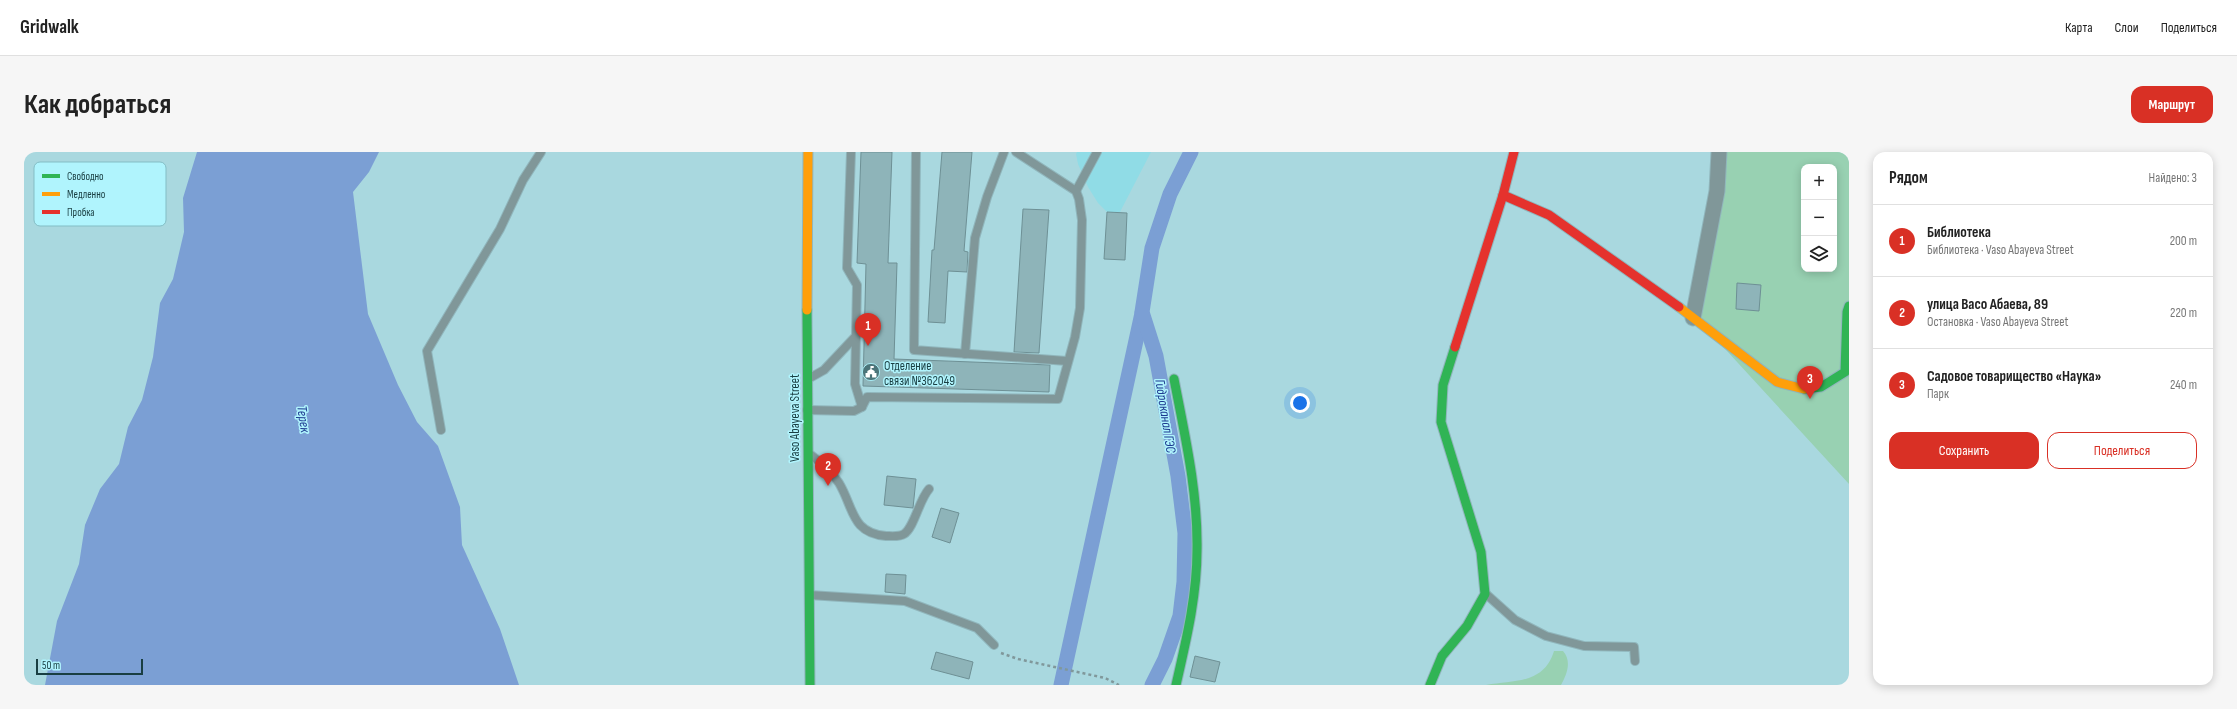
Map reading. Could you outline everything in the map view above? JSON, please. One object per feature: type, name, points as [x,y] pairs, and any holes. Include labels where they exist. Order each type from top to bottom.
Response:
[{"type":"street","name":"Vaso Abayeva Street","points":[[808,152],[807,452],[810,685]]},
{"type":"street","points":[[1430,685],[1442,656],[1467,626],[1485,594],[1481,552],[1441,422],[1444,385],[1503,195],[1514,152]]},
{"type":"street","points":[[1693,318],[1717,191],[1719,152]]},
{"type":"street","points":[[1503,195],[1549,215],[1693,318],[1777,382],[1793,389],[1811,389],[1833,382],[1845,372],[1847,312],[1849,306]]},
{"type":"street","points":[[1174,380],[1191,462],[1197,532],[1195,586],[1186,643],[1176,685]]},
{"type":"lane","points":[[441,430],[427,351],[500,229],[523,180],[541,152]]},
{"type":"lane","points":[[852,152],[847,268],[857,285],[855,384],[862,407]]},
{"type":"lane","points":[[916,152],[914,350],[1067,361]]},
{"type":"lane","points":[[965,354],[975,238],[987,196],[1004,152]]},
{"type":"lane","points":[[807,410],[854,411],[862,407],[867,397],[1058,399],[1064,380],[1067,361],[1075,337],[1080,308],[1082,220],[1080,199],[1076,191],[1016,152]]},
{"type":"lane","points":[[1076,191],[1097,152]]},
{"type":"lane","points":[[808,379],[824,370],[856,336]]},
{"type":"lane","points":[[807,452],[829,470],[844,493],[854,516],[865,531],[876,535],[893,537],[904,535],[910,528],[923,496],[929,489]]},
{"type":"lane","points":[[809,594],[905,601],[977,628],[994,645]]},
{"type":"lane","points":[[1485,594],[1515,620],[1546,636],[1584,646],[1634,647],[1635,661]]},
{"type":"path","points":[[994,645],[1002,655],[1106,678],[1119,685]]},
{"type":"shaded area","points":[[1077,152],[1151,152],[1120,212],[1107,212],[1098,203],[1088,187],[1078,164]]},
{"type":"green space","points":[[1719,152],[1849,152],[1849,484],[1693,314]]},
{"type":"green space","points":[[1554,651],[1563,651],[1566,655],[1568,663],[1567,672],[1561,685],[1486,685],[1518,681],[1536,675],[1543,670],[1549,662]]},
{"type":"water","name":"Терек","points":[[197,152],[379,152],[369,172],[353,192],[368,314],[398,385],[417,422],[438,446],[460,507],[462,545],[500,629],[519,685],[45,685],[57,621],[79,564],[85,525],[100,489],[119,464],[128,427],[142,400],[153,357],[160,303],[173,279],[184,232],[183,198]]},
{"type":"building","points":[[861,152],[892,152],[888,263],[897,263],[894,359],[1050,365],[1049,392],[863,386],[866,264],[857,263]]},
{"type":"building","points":[[942,152],[972,152],[964,251],[968,252],[967,272],[948,271],[945,323],[928,322],[932,250],[934,250]]},
{"type":"building","points":[[1023,209],[1049,210],[1039,353],[1014,352]]},
{"type":"building","points":[[1107,212],[1127,213],[1125,260],[1104,259]]},
{"type":"building","points":[[1737,283],[1761,285],[1759,311],[1736,309]]},
{"type":"building","points":[[887,476],[916,479],[913,508],[884,505]]},
{"type":"building","points":[[941,508],[959,513],[950,543],[932,537]]},
{"type":"building","points":[[886,574],[906,575],[905,594],[885,592]]},
{"type":"building","points":[[936,652],[973,662],[969,679],[931,669]]},
{"type":"building","points":[[1195,656],[1220,662],[1215,682],[1190,677]]},
{"type":"waterway","name":"Гидроканал ГЭС","points":[[1152,685],[1165,659],[1180,616],[1184,582],[1185,533],[1178,476],[1156,356],[1142,312],[1152,248],[1170,194],[1191,152]]},
{"type":"waterway","points":[[1061,685],[1142,313]]},
{"type":"traffic: fast","points":[[1804,389],[1821,387],[1845,372],[1847,312],[1849,306]]},
{"type":"traffic: fast","points":[[807,310],[810,685]]},
{"type":"traffic: fast","points":[[1430,685],[1442,656],[1467,626],[1485,594],[1481,552],[1441,422],[1443,385],[1455,347]]},
{"type":"traffic: fast","points":[[1174,379],[1193,485],[1197,528],[1197,567],[1193,601],[1176,685]]},
{"type":"traffic: slow","points":[[807,310],[808,152]]},
{"type":"traffic: slow","points":[[1679,307],[1777,382],[1804,389]]},
{"type":"traffic: jam","points":[[1455,347],[1503,195],[1514,152]]},
{"type":"traffic: jam","points":[[1503,195],[1549,215],[1679,307]]},
{"type":"place","name":"Библиотека","points":[[868,346]]},
{"type":"place","name":"Отделение связи №362049","points":[[871,372]]},
{"type":"place","name":"Садовое товарищество «Наука»","points":[[1810,399]]},
{"type":"place","name":"улица Васо Абаева, 89","points":[[828,486]]}]
